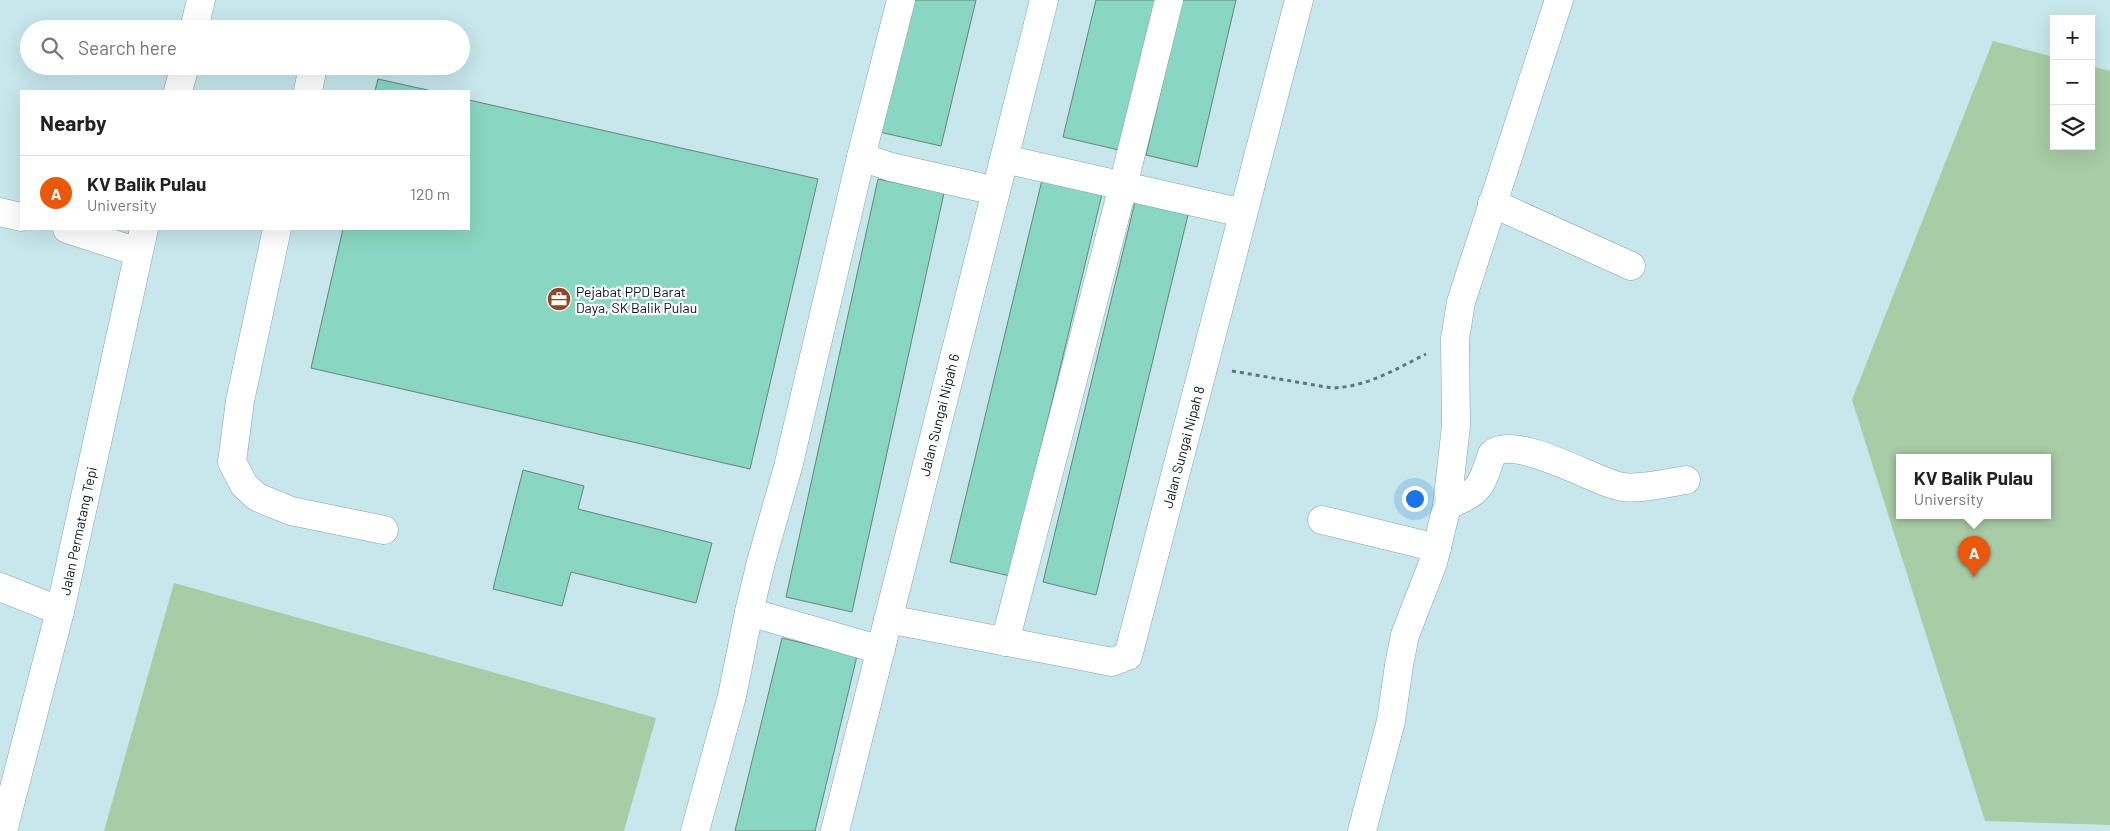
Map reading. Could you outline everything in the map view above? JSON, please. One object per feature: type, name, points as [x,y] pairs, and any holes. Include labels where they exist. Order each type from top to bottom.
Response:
[{"type":"street","points":[[196,20],[201,0]]},
{"type":"street","points":[[695,831],[734,687],[749,612],[788,467],[861,157],[901,0]]},
{"type":"street","name":"Jalan Sungai Nipah 6","points":[[836,831],[1044,0]]},
{"type":"street","points":[[1005,642],[1169,0]]},
{"type":"street","name":"Jalan Sungai Nipah 8","points":[[888,619],[1112,662],[1128,656],[1299,0]]},
{"type":"street","points":[[1362,831],[1391,721],[1405,635],[1421,597],[1437,548],[1447,506],[1456,426],[1455,339],[1461,302],[1559,0]]},
{"type":"street","points":[[178,90],[182,75]]},
{"type":"street","points":[[308,90],[312,75]]},
{"type":"street","points":[[861,157],[891,167],[996,191]]},
{"type":"street","points":[[1004,159],[1243,213]]},
{"type":"street","points":[[1492,203],[1631,266]]},
{"type":"street","points":[[0,212],[20,217]]},
{"type":"street","points":[[73,230],[141,240]]},
{"type":"street","points":[[277,230],[240,401],[232,462],[244,485],[257,498],[291,511],[384,530]]},
{"type":"street","name":"Jalan Permatang Tepi","points":[[3,831],[9,769],[60,611],[141,240]]},
{"type":"street","points":[[1447,506],[1477,490],[1482,484],[1492,454],[1504,448],[1541,456],[1618,486],[1646,486],[1686,480]]},
{"type":"street","points":[[1322,520],[1437,548]]},
{"type":"street","points":[[0,587],[60,611]]},
{"type":"street","points":[[749,612],[881,650]]},
{"type":"path","points":[[1204,366],[1332,388],[1346,388],[1371,382],[1455,339]]},
{"type":"green space","points":[[1993,41],[2050,56],[2050,150],[2095,150],[2095,67],[2110,71],[2110,825],[1985,821],[1852,400]]},
{"type":"green space","points":[[174,583],[656,718],[624,831],[104,831]]},
{"type":"building","points":[[907,0],[976,0],[941,146],[875,131]]},
{"type":"building","points":[[1096,0],[1159,0],[1123,151],[1063,137]]},
{"type":"building","points":[[1182,0],[1236,0],[1197,167],[1146,155]]},
{"type":"building","points":[[378,79],[428,90],[375,90]]},
{"type":"building","name":"Pejabat PPD Barat Daya, SK Balik Pulau","points":[[470,100],[818,179],[750,469],[311,368],[343,230],[470,230]]},
{"type":"building","points":[[878,179],[944,193],[852,612],[786,597]]},
{"type":"building","points":[[1042,180],[1102,194],[1010,576],[950,562]]},
{"type":"building","points":[[1135,202],[1188,215],[1096,595],[1043,582]]},
{"type":"building","points":[[523,470],[584,486],[578,509],[712,543],[696,603],[571,572],[562,606],[493,589]]},
{"type":"building","points":[[782,638],[857,656],[815,831],[735,831]]},
{"type":"place","name":"Pejabat PPD Barat Daya, SK Balik Pulau","points":[[559,299]]},
{"type":"place","name":"KV Balik Pulau","points":[[1974,577]]}]
